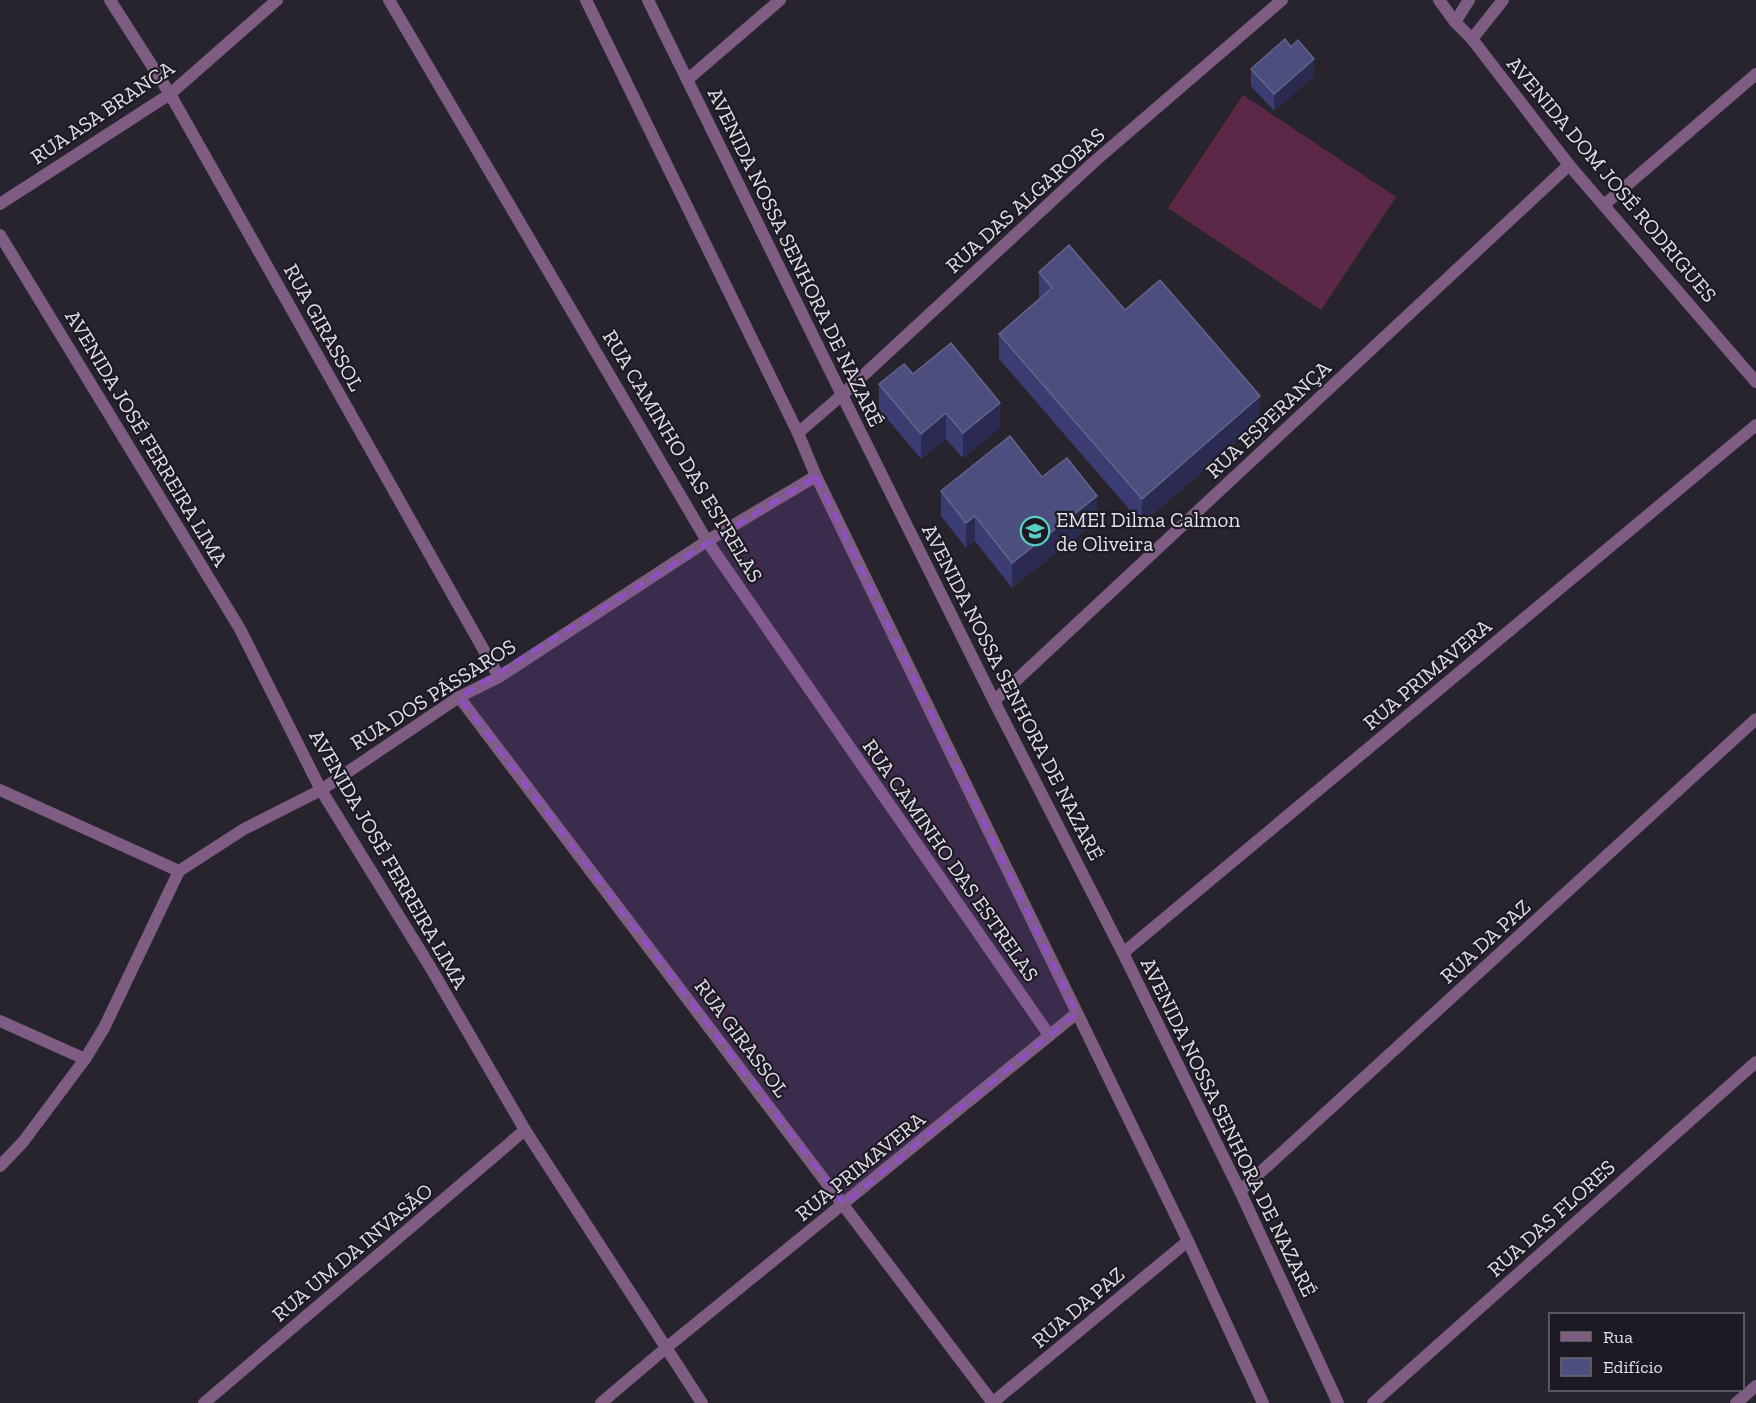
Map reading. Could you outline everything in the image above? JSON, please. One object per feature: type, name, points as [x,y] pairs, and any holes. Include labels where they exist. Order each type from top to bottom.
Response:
[{"type":"street","name":"RUA GIRASSOL","points":[[110,0],[170,94],[499,677]]},
{"type":"street","name":"RUA ASA BRANCA","points":[[0,204],[170,94],[277,0]]},
{"type":"street","name":"RUA CAMINHO DAS ESTRELAS","points":[[389,0],[707,541],[1049,1035]]},
{"type":"street","points":[[586,0],[1188,1241],[1263,1403]]},
{"type":"street","name":"AVENIDA NOSSA SENHORA DE NAZARÉ","points":[[648,0],[994,701],[1123,952],[1240,1191],[1338,1403]]},
{"type":"street","points":[[687,80],[780,0]]},
{"type":"street","name":"RUA DAS ALGAROBAS","points":[[798,433],[1095,161],[1282,0]]},
{"type":"street","name":"AVENIDA DOM JOSÉ RODRIGUES","points":[[1439,0],[1569,165],[1756,382]]},
{"type":"street","points":[[1455,22],[1469,0]]},
{"type":"street","points":[[1472,39],[1503,0]]},
{"type":"street","points":[[1604,205],[1756,74]]},
{"type":"street","name":"RUA ESPERANÇA","points":[[994,701],[1569,165]]},
{"type":"street","name":"AVENIDA JOSÉ FERREIRA LIMA","points":[[0,235],[240,629],[321,790],[429,965],[525,1130],[702,1403]]},
{"type":"street","name":"RUA PRIMAVERA","points":[[1123,952],[1756,425]]},
{"type":"street","name":"RUA DOS PÁSSAROS","points":[[179,871],[244,829],[321,790],[459,697],[499,677],[707,541],[816,476]]},
{"type":"street","name":"RUA GIRASSOL","points":[[459,697],[993,1403]]},
{"type":"street","name":"RUA DA PAZ","points":[[1240,1191],[1756,720]]},
{"type":"street","points":[[0,790],[179,871],[104,1028],[85,1059],[23,1142],[0,1166]]},
{"type":"street","name":"RUA PRIMAVERA","points":[[601,1403],[1077,1013]]},
{"type":"street","points":[[0,1021],[85,1059]]},
{"type":"street","name":"RUA DAS FLORES","points":[[1373,1403],[1756,1062]]},
{"type":"street","name":"RUA UM DA INVASÃO","points":[[204,1403],[525,1130]]},
{"type":"street","name":"RUA DA PAZ","points":[[993,1403],[1188,1241]]},
{"type":"street","points":[[1736,1403],[1756,1386]]},
{"type":"highlighted area","points":[[816,476],[1077,1013],[844,1204],[459,697]]},
{"type":"shaded area","points":[[1243,95],[1396,197],[1321,310],[1168,208]]},
{"type":"building","points":[[1285,39],[1291,47],[1298,40],[1314,59],[1274,94],[1251,69]]},
{"type":"building","points":[[1069,245],[1125,310],[1160,280],[1260,396],[1142,499],[999,334],[1052,288],[1039,272]]},
{"type":"building","points":[[951,343],[1000,403],[963,433],[946,413],[921,434],[879,384],[904,364],[913,374]]},
{"type":"building","points":[[1010,436],[1042,477],[1067,458],[1097,496],[1012,563],[975,516],[966,523],[941,491]]},
{"type":"place","name":"EMEI Dilma Calmon de Oliveira","points":[[1035,531]]}]
